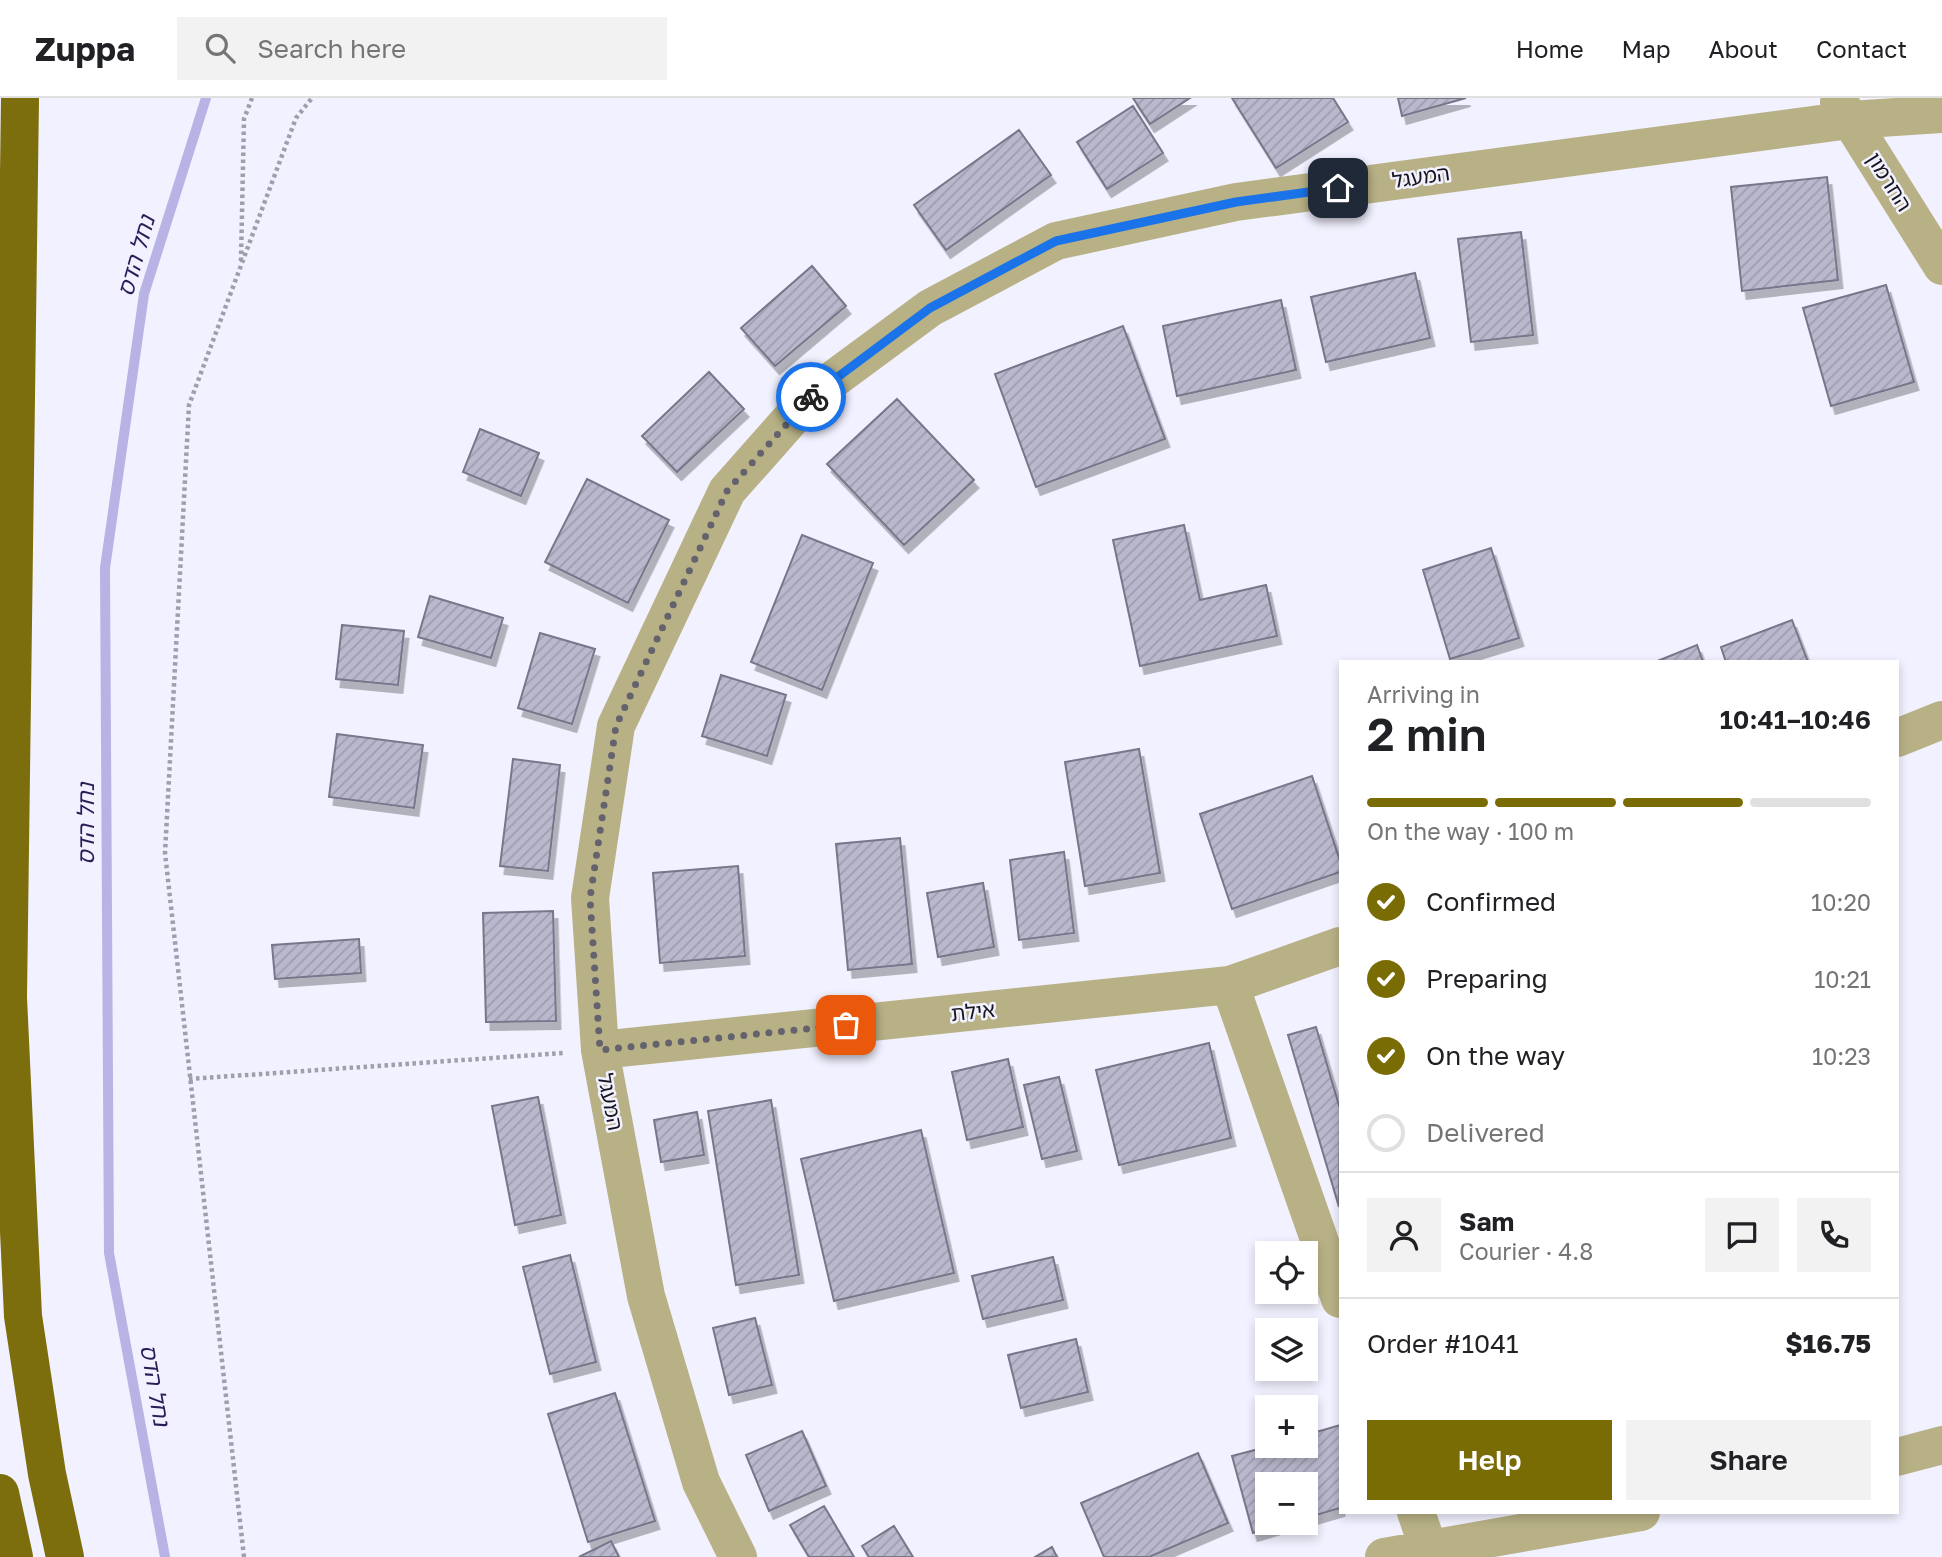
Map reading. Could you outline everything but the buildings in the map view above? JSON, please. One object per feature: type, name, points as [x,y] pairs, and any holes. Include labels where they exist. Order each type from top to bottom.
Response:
[{"type":"highway","points":[[20,98],[8,998],[23,1316],[47,1474],[65,1557]]},
{"type":"highway","points":[[0,1493],[14,1557]]},
{"type":"street","name":"המעגל","points":[[738,1557],[701,1482],[646,1296],[600,1050],[590,898],[616,726],[727,491],[812,395],[930,308],[1056,241],[1236,202],[1843,109],[1942,114]]},
{"type":"street","name":"החרמון","points":[[1843,109],[1942,266]]},
{"type":"street","points":[[1899,737],[1942,720]]},
{"type":"street","name":"אילת","points":[[600,1050],[1230,985],[1339,946]]},
{"type":"street","points":[[1230,985],[1339,1296]]},
{"type":"street","points":[[1899,1456],[1942,1445]]},
{"type":"street","points":[[1417,1514],[1429,1550]]},
{"type":"street","points":[[1384,1557],[1630,1514]]},
{"type":"path","points":[[241,265],[244,119],[252,98]]},
{"type":"path","points":[[244,1557],[165,853],[189,405],[296,118],[312,98]]},
{"type":"path","points":[[189,1079],[600,1050]]},
{"type":"waterway","name":"נחל הדס","points":[[165,1557],[109,1253],[105,568],[144,294],[206,98]]},
{"type":"way so far","points":[[811,397],[727,491],[616,726],[590,898],[600,1050],[846,1025]]},
{"type":"route","points":[[811,397],[930,308],[1056,241],[1236,202],[1338,188]]}]
